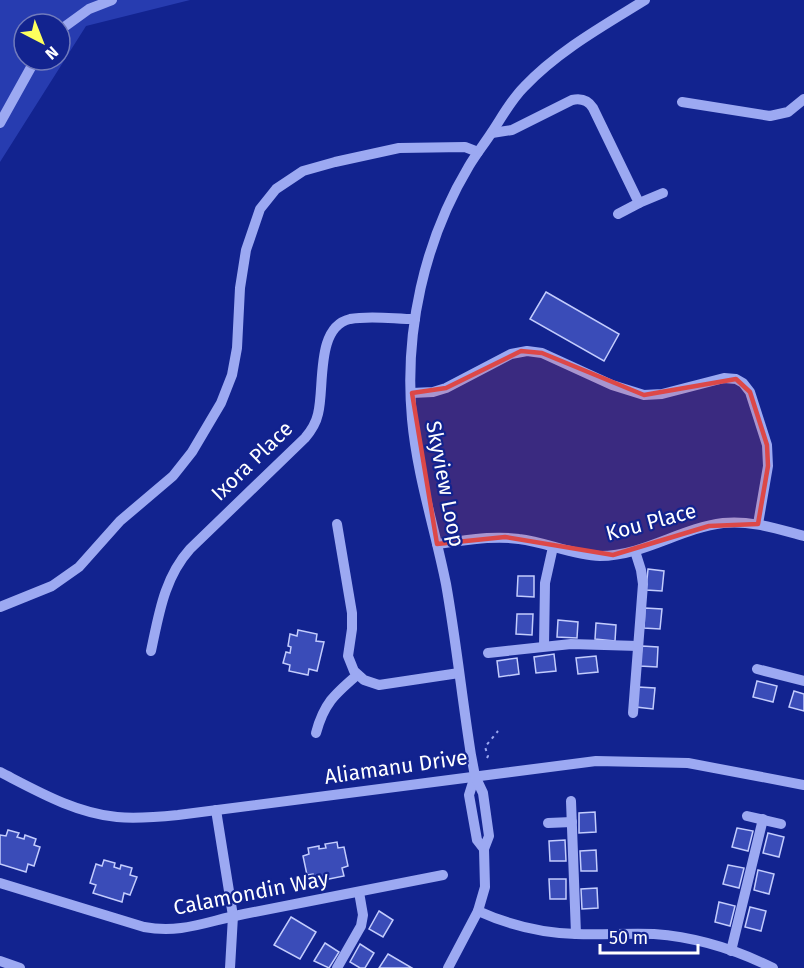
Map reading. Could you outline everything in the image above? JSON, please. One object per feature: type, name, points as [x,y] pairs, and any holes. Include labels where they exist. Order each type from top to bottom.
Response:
[{"type":"street","points":[[72,22],[90,9],[112,0]]},
{"type":"street","name":"Skyview Loop","points":[[448,968],[478,910],[485,887],[484,849],[489,837],[483,793],[475,776],[446,584],[416,449],[412,417],[410,363],[423,279],[435,238],[460,181],[522,88],[555,59],[645,0]]},
{"type":"street","points":[[0,123],[28,72]]},
{"type":"street","points":[[682,102],[770,116],[788,112],[804,99]]},
{"type":"street","points":[[492,133],[512,130],[572,100],[586,101],[592,107],[639,203]]},
{"type":"street","points":[[0,607],[52,586],[79,567],[120,521],[173,476],[192,452],[221,403],[232,375],[237,348],[240,288],[246,250],[260,209],[276,189],[303,171],[389,150],[465,147],[478,152]]},
{"type":"street","points":[[618,214],[663,193]]},
{"type":"street","name":"Ixora Place","points":[[151,651],[164,594],[177,565],[190,549],[312,428],[319,411],[326,346],[331,332],[339,324],[354,319],[416,319]]},
{"type":"street","points":[[412,393],[433,393],[511,354],[526,351],[542,353],[612,385],[644,395],[662,394],[722,379],[736,379],[743,383],[750,392],[767,446],[768,466],[758,524]]},
{"type":"street","name":"Kou Place","points":[[437,544],[505,537],[599,556],[635,551],[709,526],[737,522],[758,524],[804,536]]},
{"type":"street","points":[[337,524],[352,613],[348,656],[357,675],[367,682],[379,685],[459,673]]},
{"type":"street","points":[[544,646],[545,583],[553,547]]},
{"type":"street","points":[[633,713],[643,577],[635,551]]},
{"type":"street","points":[[488,653],[571,644],[638,646]]},
{"type":"street","points":[[757,669],[804,681]]},
{"type":"street","points":[[316,733],[326,704],[357,675]]},
{"type":"street","name":"Aliamanu Drive","points":[[0,772],[56,800],[118,817],[159,817],[596,761],[688,763],[804,785]]},
{"type":"street","points":[[571,801],[576,934]]},
{"type":"street","points":[[216,810],[233,916],[230,968]]},
{"type":"street","points":[[747,816],[781,824]]},
{"type":"street","points":[[731,951],[763,819]]},
{"type":"street","points":[[548,823],[572,822]]},
{"type":"street","name":"Calamondin Way","points":[[0,883],[144,927],[162,930],[181,929],[233,916],[443,875]]},
{"type":"street","points":[[337,968],[361,926],[363,915],[359,891]]},
{"type":"street","points":[[478,910],[532,930],[576,934],[656,934],[686,938],[748,956],[773,968]]},
{"type":"street","points":[[2,963],[20,968]]},
{"type":"path","points":[[487,758],[485,747],[498,731]]},
{"type":"highlighted area","points":[[521,351],[542,353],[644,395],[736,379],[750,392],[767,445],[768,466],[758,524],[709,526],[613,555],[505,537],[437,544],[412,393],[446,388]]},
{"type":"shaded area","points":[[0,0],[190,0],[86,26],[72,48],[72,12],[12,12],[12,72],[57,72],[0,162]]},
{"type":"building","points":[[546,292],[619,334],[604,361],[530,319]]},
{"type":"building","points":[[648,569],[664,571],[662,591],[646,590]]},
{"type":"building","points":[[518,576],[534,576],[534,597],[517,596]]},
{"type":"building","points":[[645,608],[662,609],[660,629],[644,628]]},
{"type":"building","points":[[517,614],[533,614],[532,635],[516,634]]},
{"type":"building","points":[[558,620],[578,622],[577,638],[557,637]]},
{"type":"building","points":[[596,623],[616,625],[615,641],[595,639]]},
{"type":"building","points":[[298,630],[317,634],[316,641],[324,642],[317,671],[309,669],[308,675],[289,671],[290,665],[283,663],[286,652],[290,653],[291,647],[288,646],[290,634],[297,636]]},
{"type":"building","points":[[642,646],[658,647],[657,667],[640,666]]},
{"type":"building","points":[[554,654],[556,671],[536,673],[534,657]]},
{"type":"building","points":[[596,656],[598,672],[578,674],[576,658]]},
{"type":"building","points":[[517,658],[519,674],[499,677],[497,661]]},
{"type":"building","points":[[757,681],[777,686],[773,702],[753,697]]},
{"type":"building","points":[[638,687],[655,688],[653,709],[636,707]]},
{"type":"building","points":[[794,691],[804,694],[804,711],[789,707]]},
{"type":"building","points":[[595,812],[596,832],[579,833],[579,813]]},
{"type":"building","points":[[737,828],[753,831],[748,851],[732,847]]},
{"type":"building","points":[[8,830],[19,833],[17,837],[24,839],[25,835],[36,839],[34,845],[40,847],[34,866],[28,864],[26,872],[0,864],[0,835],[6,836]]},
{"type":"building","points":[[768,833],[784,837],[779,857],[763,853]]},
{"type":"building","points":[[565,840],[566,861],[550,861],[549,841]]},
{"type":"building","points":[[337,842],[338,848],[344,847],[348,866],[342,868],[344,876],[314,882],[313,874],[307,875],[303,856],[309,854],[308,848],[319,846],[319,849],[326,848],[325,844]]},
{"type":"building","points":[[596,850],[597,871],[581,871],[580,851]]},
{"type":"building","points":[[104,860],[115,863],[114,867],[120,869],[121,865],[132,868],[130,875],[137,877],[130,895],[124,893],[122,902],[93,893],[96,885],[90,883],[96,864],[102,866]]},
{"type":"building","points":[[728,865],[744,868],[739,888],[723,884]]},
{"type":"building","points":[[758,870],[774,874],[769,894],[754,890]]},
{"type":"building","points":[[549,879],[566,879],[566,899],[550,899]]},
{"type":"building","points":[[597,888],[598,908],[582,909],[581,889]]},
{"type":"building","points":[[719,902],[735,906],[730,926],[715,922]]},
{"type":"building","points":[[750,907],[766,911],[761,931],[745,927]]},
{"type":"building","points":[[379,911],[393,920],[383,937],[369,929]]},
{"type":"building","points":[[291,917],[316,932],[300,959],[274,945]]},
{"type":"building","points":[[325,943],[339,952],[329,968],[314,961]]},
{"type":"building","points":[[360,944],[374,953],[365,968],[360,968],[350,962]]},
{"type":"building","points":[[388,954],[412,968],[379,968]]}]
